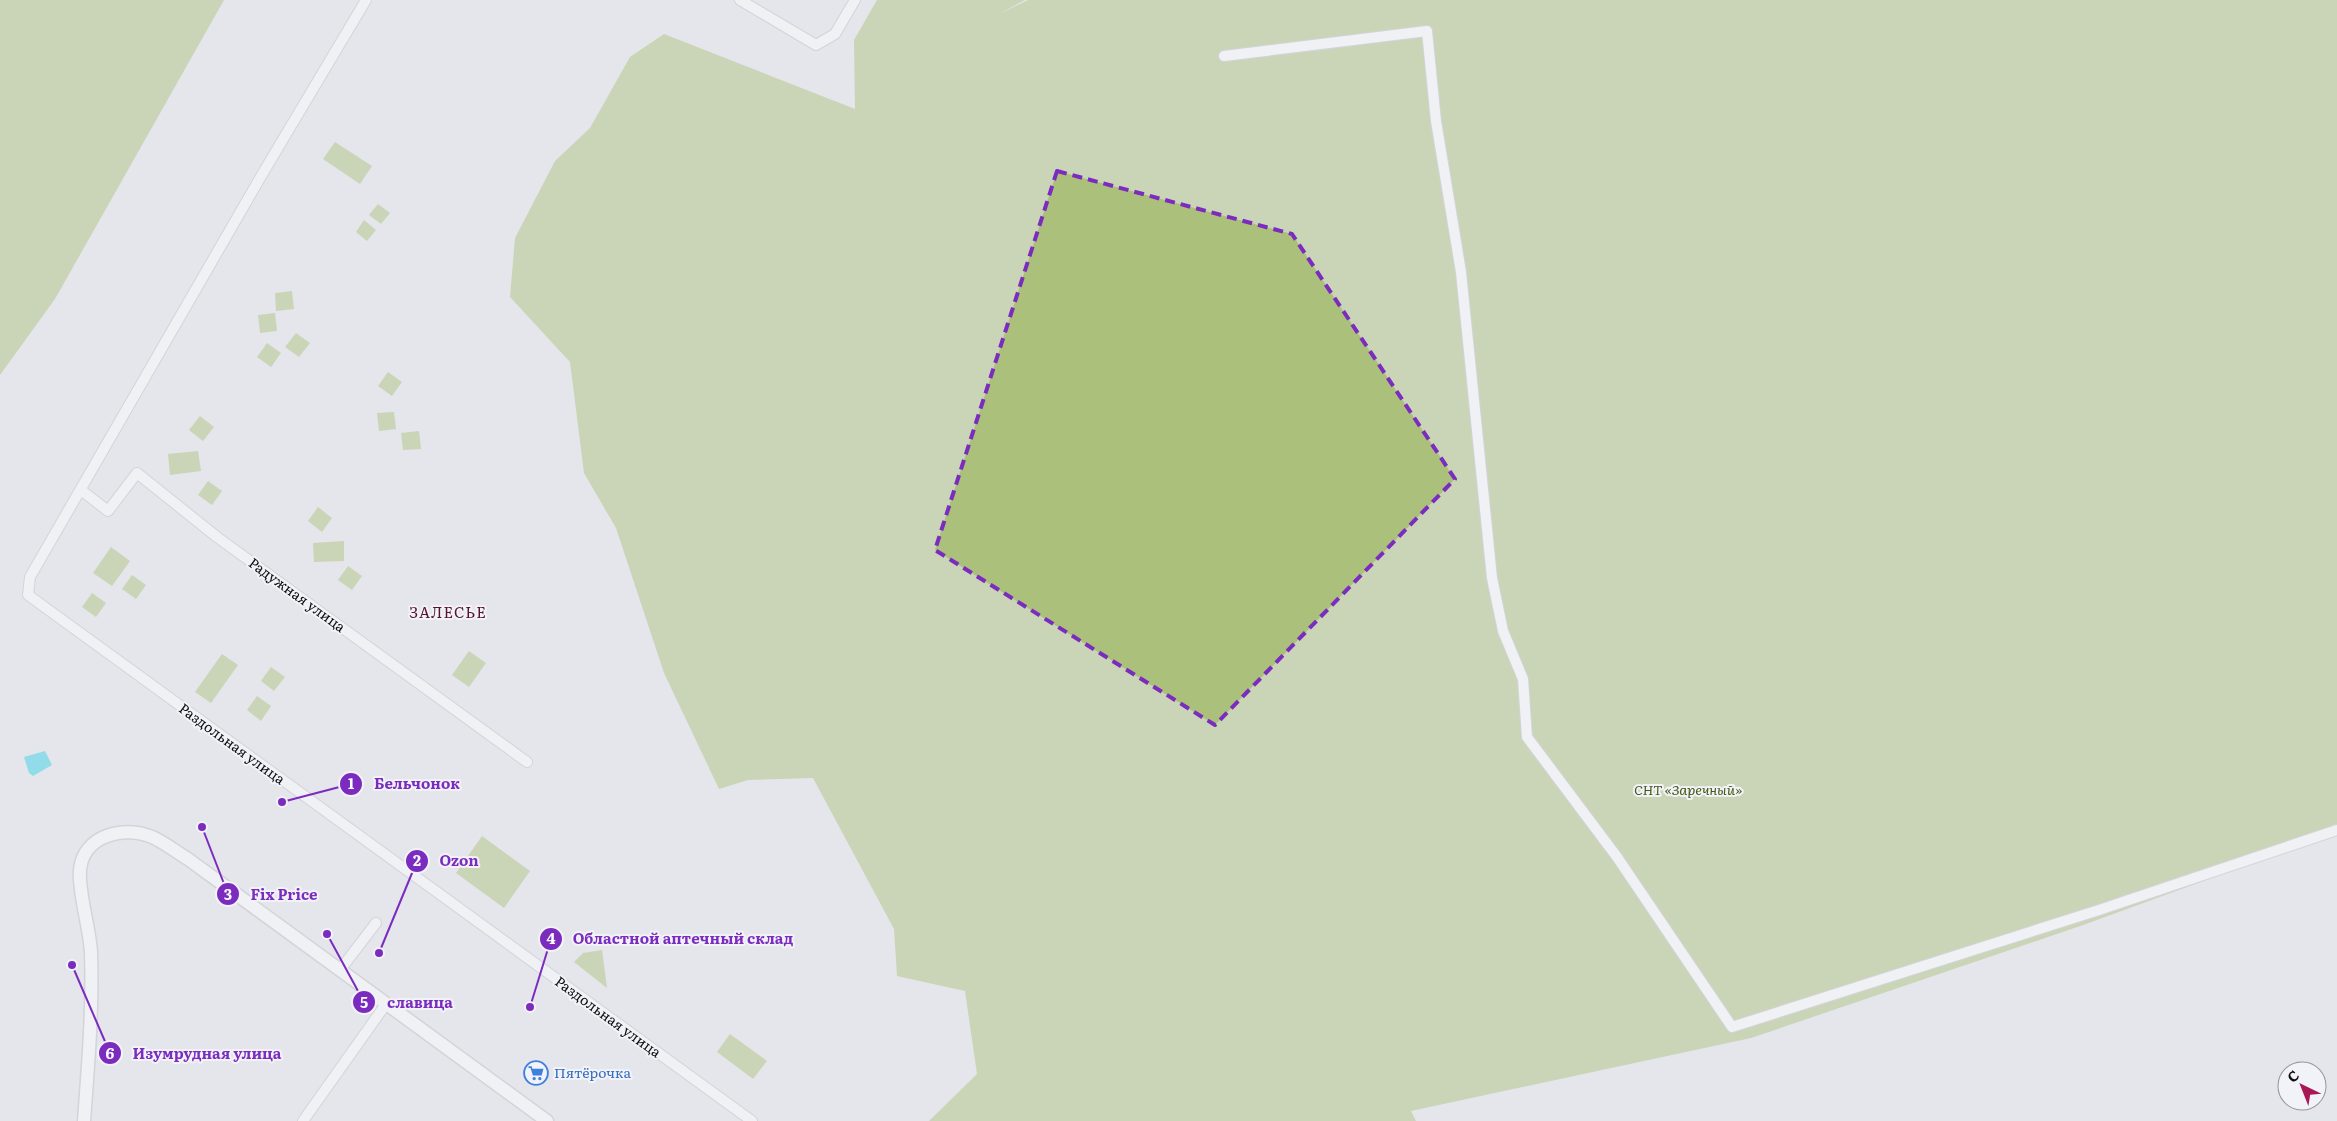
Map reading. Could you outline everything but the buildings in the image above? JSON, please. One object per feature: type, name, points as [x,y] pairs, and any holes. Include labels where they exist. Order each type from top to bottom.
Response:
[{"type":"street","points":[[81,490],[260,178],[366,0]]},
{"type":"street","points":[[740,0],[816,45],[835,34],[855,0]]},
{"type":"street","points":[[1224,56],[1427,30],[1436,121],[1461,272],[1492,578],[1504,631],[1524,679],[1527,737],[1618,857],[1732,1027],[2099,910],[2337,830]]},
{"type":"street","name":"Радужная улица","points":[[81,490],[108,511],[137,473],[225,543],[527,762]]},
{"type":"street","name":"Раздольная улица","points":[[81,490],[30,577],[28,595],[752,1121]]},
{"type":"street","points":[[84,1121],[88,1062],[91,952],[80,869],[85,854],[92,844],[101,837],[110,834],[135,833],[151,836],[188,859],[547,1121]]},
{"type":"street","points":[[340,970],[376,923]]},
{"type":"street","points":[[303,1121],[386,1004]]},
{"type":"highlighted area","points":[[1057,171],[1292,234],[1455,479],[1215,725],[935,550]]},
{"type":"green space","points":[[0,0],[224,0],[55,299],[0,375]]},
{"type":"green space","name":"СНТ «Заречный»","points":[[877,0],[1025,0],[997,15],[1028,0],[2337,0],[2337,832],[2086,924],[1751,1038],[1411,1111],[1416,1121],[929,1121],[977,1074],[965,991],[897,976],[894,929],[813,778],[748,780],[719,789],[664,673],[616,528],[584,473],[570,362],[510,297],[515,238],[555,161],[590,128],[630,57],[664,34],[855,109],[854,40]]},
{"type":"green space","points":[[335,142],[372,166],[360,184],[323,159]]},
{"type":"green space","points":[[378,204],[390,213],[381,224],[369,215]]},
{"type":"green space","points":[[364,220],[376,230],[367,241],[356,232]]},
{"type":"green space","points":[[292,291],[294,309],[276,311],[275,293]]},
{"type":"green space","points":[[275,313],[277,331],[260,333],[258,315]]},
{"type":"green space","points":[[296,333],[310,343],[299,357],[285,347]]},
{"type":"green space","points":[[267,343],[281,353],[271,367],[257,357]]},
{"type":"green space","points":[[388,372],[402,382],[392,396],[378,386]]},
{"type":"green space","points":[[394,412],[396,429],[379,431],[377,413]]},
{"type":"green space","points":[[200,416],[214,427],[203,441],[189,430]]},
{"type":"green space","points":[[419,431],[421,449],[403,450],[401,433]]},
{"type":"green space","points":[[198,451],[201,471],[170,475],[168,454]]},
{"type":"green space","points":[[208,481],[222,491],[212,505],[198,495]]},
{"type":"green space","points":[[318,507],[332,518],[322,532],[308,521]]},
{"type":"green space","points":[[344,541],[344,561],[314,562],[313,543]]},
{"type":"green space","points":[[111,547],[130,561],[112,586],[93,573]]},
{"type":"green space","points":[[348,566],[362,576],[352,590],[338,580]]},
{"type":"green space","points":[[132,575],[146,585],[136,599],[122,589]]},
{"type":"green space","points":[[92,593],[106,603],[96,617],[82,607]]},
{"type":"green space","points":[[469,651],[486,663],[469,687],[452,675]]},
{"type":"green space","points":[[222,654],[238,665],[211,703],[195,692]]},
{"type":"green space","points":[[271,667],[285,677],[274,691],[261,681]]},
{"type":"green space","points":[[257,696],[271,706],[261,721],[247,710]]},
{"type":"green space","points":[[482,836],[530,871],[504,908],[456,873]]},
{"type":"green space","points":[[602,950],[607,988],[574,962],[583,953]]},
{"type":"green space","points":[[730,1034],[767,1061],[753,1079],[717,1052]]},
{"type":"water","points":[[45,751],[52,765],[33,776],[29,773],[24,757]]},
{"type":"place","name":"Бельчонок","points":[[282,802]]},
{"type":"place","name":"Fix Price","points":[[202,827]]},
{"type":"place","name":"славица","points":[[327,934]]},
{"type":"place","name":"Ozon","points":[[379,953]]},
{"type":"place","name":"Изумрудная улица","points":[[72,965]]},
{"type":"place","name":"Областной аптечный склад","points":[[530,1007]]},
{"type":"place","name":"Пятёрочка","points":[[536,1073]]},
{"type":"district","name":"ЗАЛЕСЬЕ","points":[[448,613]]}]
